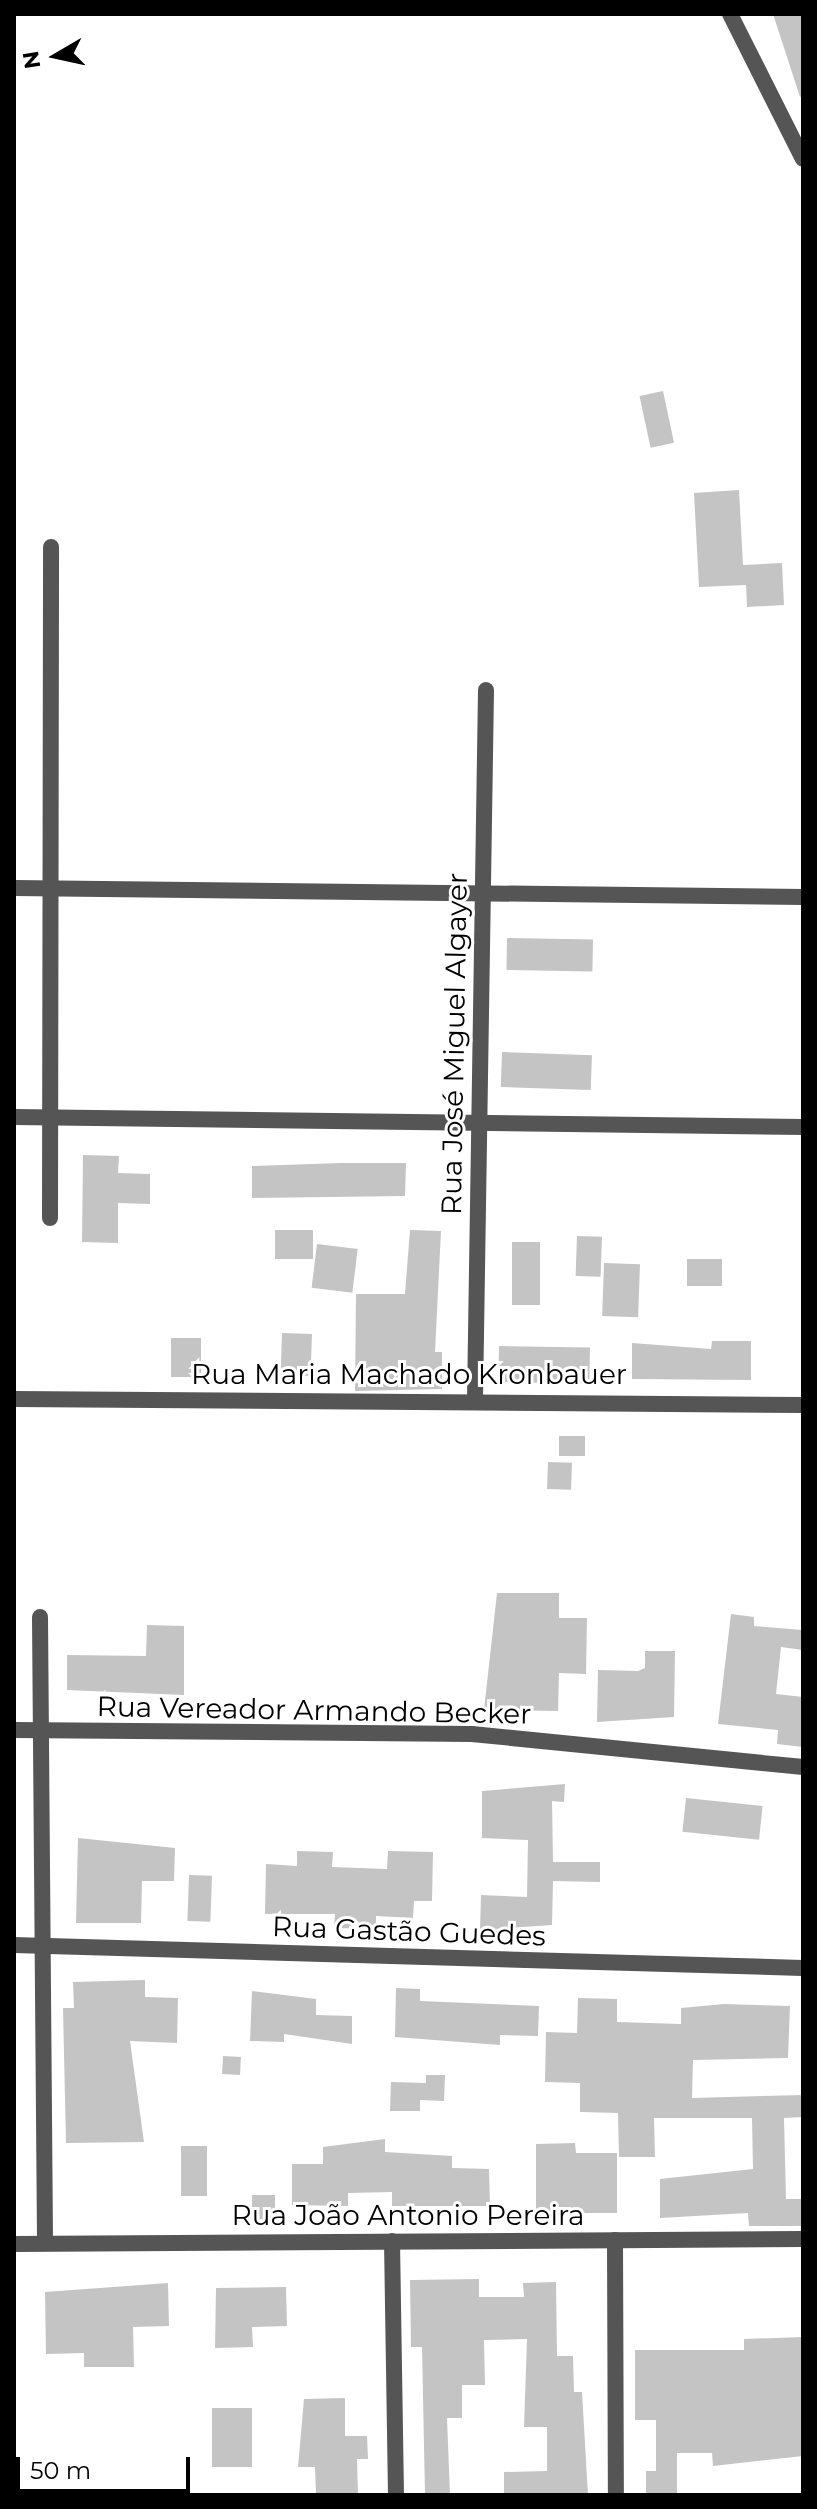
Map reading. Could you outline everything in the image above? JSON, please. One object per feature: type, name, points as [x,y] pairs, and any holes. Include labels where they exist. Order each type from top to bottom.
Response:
[{"type":"street","points":[[730,14],[803,159]]},
{"type":"street","points":[[50,1218],[51,547]]},
{"type":"street","name":"Rua José Miguel Algayer","points":[[475,1399],[486,690]]},
{"type":"street","points":[[14,888],[803,897]]},
{"type":"street","points":[[14,1117],[803,1127]]},
{"type":"street","name":"Rua Maria Machado Kronbauer","points":[[14,1399],[475,1399],[803,1405]]},
{"type":"street","points":[[40,1617],[36,1731],[45,2243]]},
{"type":"street","name":"Rua Vereador Armando Becker","points":[[14,1730],[472,1734],[803,1767]]},
{"type":"street","name":"Rua Gastão Guedes","points":[[14,1945],[803,1968]]},
{"type":"street","name":"Rua João Antonio Pereira","points":[[14,2244],[803,2239]]},
{"type":"street","points":[[615,2240],[616,2495]]},
{"type":"street","points":[[392,2241],[396,2495]]},
{"type":"building","points":[[773,14],[803,14],[803,96],[800,97]]},
{"type":"building","points":[[663,391],[674,443],[651,448],[640,396]]},
{"type":"building","points":[[739,490],[743,565],[782,563],[784,605],[747,607],[746,585],[699,587],[694,493]]},
{"type":"building","points":[[507,938],[593,940],[592,971],[506,970]]},
{"type":"building","points":[[502,1052],[592,1055],[591,1090],[501,1087]]},
{"type":"building","points":[[83,1155],[119,1156],[118,1173],[150,1174],[150,1204],[118,1203],[118,1243],[82,1242]]},
{"type":"building","points":[[406,1163],[405,1196],[252,1198],[252,1166]]},
{"type":"building","points":[[275,1230],[313,1230],[313,1259],[275,1259]]},
{"type":"building","points":[[410,1230],[441,1231],[435,1352],[442,1352],[442,1389],[355,1391],[356,1294],[405,1294]]},
{"type":"building","points":[[577,1236],[602,1237],[601,1277],[576,1276]]},
{"type":"building","points":[[512,1242],[540,1242],[540,1305],[512,1305]]},
{"type":"building","points":[[317,1244],[358,1249],[352,1293],[312,1288]]},
{"type":"building","points":[[687,1259],[722,1259],[722,1286],[687,1286]]},
{"type":"building","points":[[604,1263],[640,1264],[638,1317],[602,1316]]},
{"type":"building","points":[[282,1333],[312,1334],[311,1376],[281,1375]]},
{"type":"building","points":[[171,1338],[201,1338],[201,1377],[171,1377]]},
{"type":"building","points":[[712,1341],[751,1341],[751,1380],[632,1379],[632,1343],[711,1349]]},
{"type":"building","points":[[499,1346],[590,1348],[589,1384],[498,1382]]},
{"type":"building","points":[[559,1436],[585,1436],[585,1456],[559,1456]]},
{"type":"building","points":[[548,1462],[572,1463],[571,1490],[547,1489]]},
{"type":"building","points":[[497,1593],[559,1593],[559,1618],[587,1618],[586,1674],[559,1673],[558,1711],[484,1710]]},
{"type":"building","points":[[731,1614],[754,1617],[754,1626],[803,1630],[803,1650],[781,1647],[776,1694],[803,1697],[803,1747],[777,1744],[778,1730],[718,1724]]},
{"type":"building","points":[[147,1625],[184,1626],[184,1695],[67,1690],[67,1655],[146,1656]]},
{"type":"building","points":[[645,1651],[675,1651],[674,1717],[597,1722],[598,1670],[638,1671],[645,1668]]},
{"type":"building","points":[[565,1784],[564,1802],[552,1801],[553,1862],[600,1862],[600,1882],[553,1881],[552,1925],[480,1930],[481,1895],[527,1897],[528,1840],[482,1838],[482,1791]]},
{"type":"building","points":[[686,1798],[763,1806],[759,1840],[682,1832]]},
{"type":"building","points":[[78,1838],[175,1848],[174,1881],[142,1881],[141,1923],[76,1923]]},
{"type":"building","points":[[297,1851],[333,1852],[332,1867],[387,1869],[388,1851],[433,1852],[432,1901],[414,1901],[413,1918],[376,1916],[376,1929],[334,1928],[335,1914],[265,1914],[266,1864],[297,1866]]},
{"type":"building","points":[[189,1875],[212,1876],[210,1922],[187,1921]]},
{"type":"building","points":[[145,1980],[145,1997],[178,1998],[177,2043],[130,2041],[144,2142],[66,2143],[63,2008],[74,2008],[73,1982]]},
{"type":"building","points":[[396,1988],[420,1989],[420,2001],[539,2006],[538,2036],[500,2035],[500,2045],[395,2037]]},
{"type":"building","points":[[252,1991],[316,1999],[316,2015],[352,2016],[352,2044],[284,2034],[284,2042],[250,2041]]},
{"type":"building","points":[[578,1998],[617,1999],[617,2022],[681,2024],[681,2008],[724,2004],[790,2006],[788,2058],[693,2060],[692,2098],[803,2095],[803,2117],[784,2118],[786,2199],[803,2199],[803,2226],[749,2226],[748,2213],[660,2218],[660,2179],[753,2169],[752,2118],[654,2118],[655,2157],[619,2157],[618,2113],[580,2112],[580,2083],[545,2082],[546,2032],[577,2033]]},
{"type":"building","points":[[223,2056],[241,2057],[240,2075],[222,2074]]},
{"type":"building","points":[[426,2075],[445,2075],[444,2101],[420,2100],[420,2111],[390,2111],[391,2082],[426,2083]]},
{"type":"building","points":[[385,2139],[385,2152],[452,2156],[452,2168],[489,2169],[490,2206],[392,2206],[392,2192],[348,2193],[348,2206],[292,2205],[292,2164],[323,2164],[323,2147]]},
{"type":"building","points":[[575,2143],[576,2153],[617,2153],[617,2213],[536,2213],[536,2144]]},
{"type":"building","points":[[181,2146],[207,2146],[207,2196],[181,2196]]},
{"type":"building","points":[[252,2195],[275,2195],[275,2219],[252,2219]]},
{"type":"building","points":[[479,2279],[479,2297],[524,2297],[523,2283],[556,2282],[557,2356],[573,2356],[574,2392],[582,2392],[588,2495],[504,2495],[504,2472],[547,2471],[547,2427],[524,2427],[527,2339],[484,2340],[485,2385],[462,2385],[462,2418],[447,2418],[450,2495],[425,2495],[422,2347],[411,2347],[410,2280]]},
{"type":"building","points":[[168,2283],[169,2326],[133,2327],[134,2367],[84,2367],[84,2353],[46,2354],[45,2292]]},
{"type":"building","points":[[286,2287],[287,2326],[252,2327],[253,2347],[215,2348],[216,2288]]},
{"type":"building","points":[[803,2337],[803,2456],[713,2466],[712,2453],[677,2453],[677,2495],[646,2495],[646,2471],[656,2471],[656,2420],[635,2420],[635,2350],[744,2350],[744,2339]]},
{"type":"building","points":[[345,2398],[345,2436],[367,2436],[368,2459],[357,2459],[358,2495],[316,2495],[315,2467],[298,2467],[304,2399]]},
{"type":"building","points":[[212,2408],[252,2408],[252,2467],[212,2467]]}]
